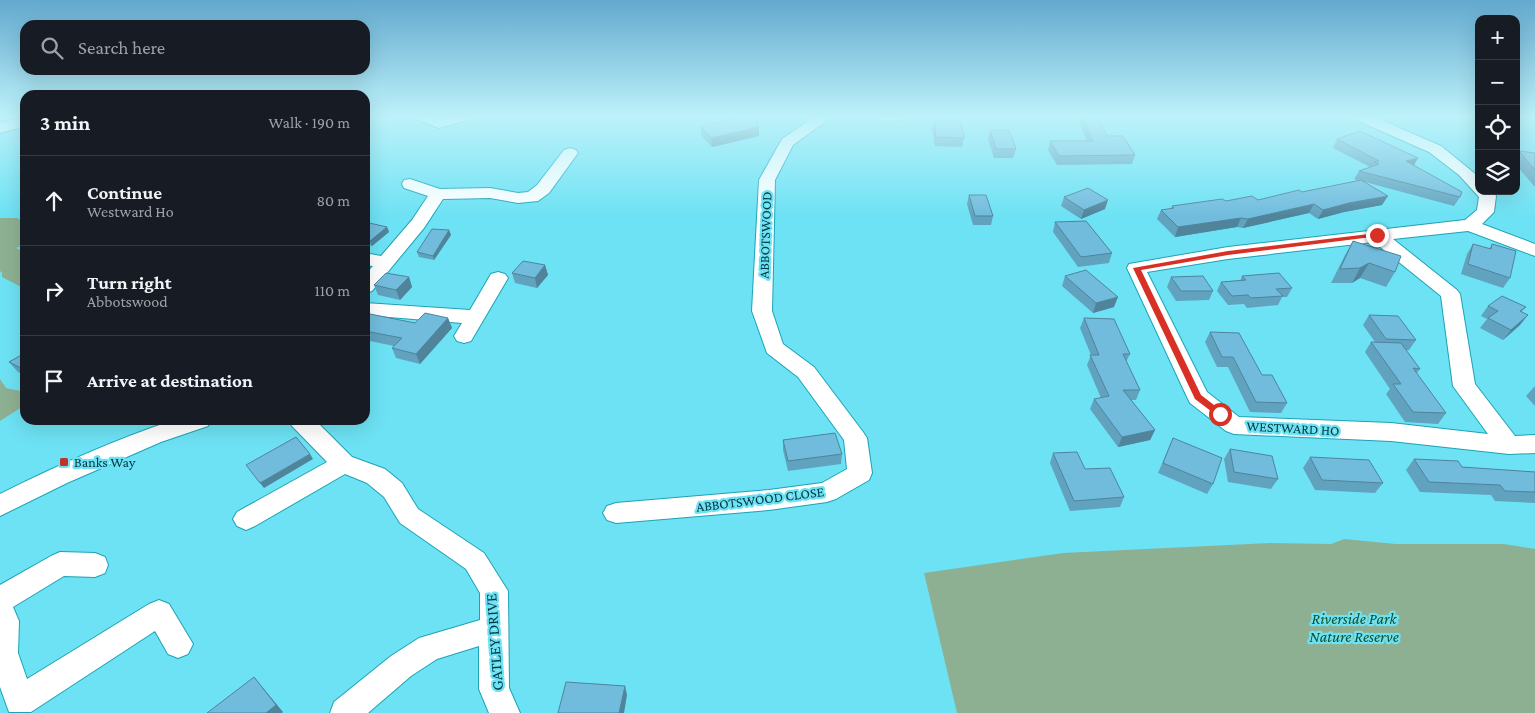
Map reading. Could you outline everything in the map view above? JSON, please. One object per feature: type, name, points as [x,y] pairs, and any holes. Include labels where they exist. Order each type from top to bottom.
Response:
[{"type":"street","name":"ABBOTSWOOD","points":[[774,348],[762,311],[767,180],[784,149]]},
{"type":"street","points":[[1435,149],[1465,172],[1475,183]]},
{"type":"street","points":[[410,184],[438,194],[490,193],[518,198],[532,197],[543,189],[570,153]]},
{"type":"street","points":[[370,281],[418,224],[438,194]]},
{"type":"street","points":[[1470,225],[1485,212],[1487,195]]},
{"type":"street","points":[[1377,235],[1470,225],[1535,250]]},
{"type":"street","points":[[1377,235],[1450,294],[1464,386],[1509,445]]},
{"type":"street","name":"WESTWARD HO","points":[[1377,235],[1228,253],[1136,268],[1198,397],[1234,425],[1391,432],[1509,445],[1535,444]]},
{"type":"street","points":[[370,260],[386,262]]},
{"type":"street","points":[[464,336],[498,278]]},
{"type":"street","points":[[370,310],[476,317]]},
{"type":"street","name":"ABBOTSWOOD CLOSE","points":[[616,513],[769,500],[827,492],[860,473],[854,438],[806,372],[774,348]]},
{"type":"street","points":[[0,506],[58,476],[153,436],[185,425]]},
{"type":"street","points":[[246,519],[343,464],[306,425]]},
{"type":"street","name":"GATLEY DRIVE","points":[[343,464],[376,476],[393,490],[409,516],[475,561],[494,591],[494,689],[505,713]]},
{"type":"street","points":[[0,600],[60,564],[95,565]]},
{"type":"street","points":[[0,610],[5,621],[2,655],[20,701],[159,613],[178,644]]},
{"type":"street","points":[[345,713],[401,666],[429,648],[493,628]]},
{"type":"green space","points":[[0,218],[17,218],[20,220],[20,246],[16,248],[20,250],[20,286],[2,277],[0,271]]},
{"type":"green space","points":[[0,379],[6,388],[20,391],[20,408],[0,421]]},
{"type":"green space","name":"Riverside Park Nature Reserve","points":[[1344,539],[1396,544],[1504,544],[1535,549],[1535,713],[957,713],[924,573],[1063,553],[1270,543],[1331,544]]},
{"type":"building","points":[[1055,149],[1131,149],[1135,155],[1059,156]]},
{"type":"building","points":[[1357,149],[1399,149],[1418,158],[1406,161],[1462,192],[1460,197],[1359,171],[1379,164],[1374,162],[1379,161]]},
{"type":"building","points":[[1520,151],[1535,153],[1535,170],[1520,152]]},
{"type":"building","points":[[1361,180],[1388,196],[1323,210],[1314,204],[1248,219],[1241,218],[1178,227],[1161,210],[1174,208],[1172,206],[1222,199],[1226,201],[1252,196],[1258,200],[1299,190],[1302,192]]},
{"type":"building","points":[[1088,188],[1108,200],[1084,210],[1064,197]]},
{"type":"building","points":[[969,195],[986,195],[993,216],[975,216]]},
{"type":"building","points":[[1086,221],[1112,253],[1081,257],[1055,222]]},
{"type":"building","points":[[370,223],[387,227],[370,241]]},
{"type":"building","points":[[432,229],[449,230],[433,256],[417,252]]},
{"type":"building","points":[[1353,241],[1401,256],[1395,272],[1369,263],[1360,268],[1340,269]]},
{"type":"building","points":[[1473,244],[1491,249],[1492,244],[1516,251],[1510,278],[1468,264]]},
{"type":"building","points":[[523,261],[545,265],[535,278],[512,273]]},
{"type":"building","points":[[1086,270],[1118,297],[1096,303],[1065,276]]},
{"type":"building","points":[[386,273],[409,277],[396,290],[374,285]]},
{"type":"building","points":[[1279,273],[1292,288],[1276,289],[1283,296],[1251,298],[1248,295],[1232,296],[1221,282],[1246,280],[1242,276]]},
{"type":"building","points":[[1203,276],[1213,291],[1181,291],[1171,277]]},
{"type":"building","points":[[1502,296],[1526,307],[1520,311],[1528,315],[1511,330],[1488,318],[1498,311],[1488,306]]},
{"type":"building","points":[[425,313],[448,318],[416,354],[392,348],[402,338],[370,332],[370,314],[415,323]]},
{"type":"building","points":[[1369,315],[1398,316],[1416,340],[1386,339]]},
{"type":"building","points":[[1084,318],[1114,319],[1130,354],[1123,354],[1140,390],[1123,390],[1155,430],[1122,437],[1094,399],[1109,396],[1090,355],[1099,355]]},
{"type":"building","points":[[1210,332],[1239,333],[1262,375],[1272,375],[1287,403],[1256,402],[1233,357],[1222,357]]},
{"type":"building","points":[[1371,342],[1401,343],[1420,369],[1413,368],[1446,413],[1413,412],[1393,384],[1401,384]]},
{"type":"building","points":[[20,356],[20,368],[9,362]]},
{"type":"building","points":[[835,433],[842,454],[788,461],[783,440]]},
{"type":"building","points":[[296,437],[310,454],[260,483],[246,465]]},
{"type":"building","points":[[1173,438],[1222,458],[1213,484],[1163,463]]},
{"type":"building","points":[[1230,449],[1272,456],[1278,479],[1234,472]]},
{"type":"building","points":[[1077,452],[1085,469],[1110,468],[1124,497],[1074,501],[1053,453]]},
{"type":"building","points":[[1310,457],[1369,460],[1383,483],[1322,480]]},
{"type":"building","points":[[1414,459],[1458,461],[1462,467],[1535,472],[1535,492],[1505,491],[1500,485],[1429,482]]},
{"type":"building","points":[[254,677],[276,705],[266,713],[207,713]]},
{"type":"building","points":[[566,682],[625,686],[619,713],[558,713]]},
{"type":"place","name":"Banks Way","points":[[64,462]]},
{"type":"route","points":[[1220,414],[1198,397],[1136,268],[1228,253],[1377,235]]}]
